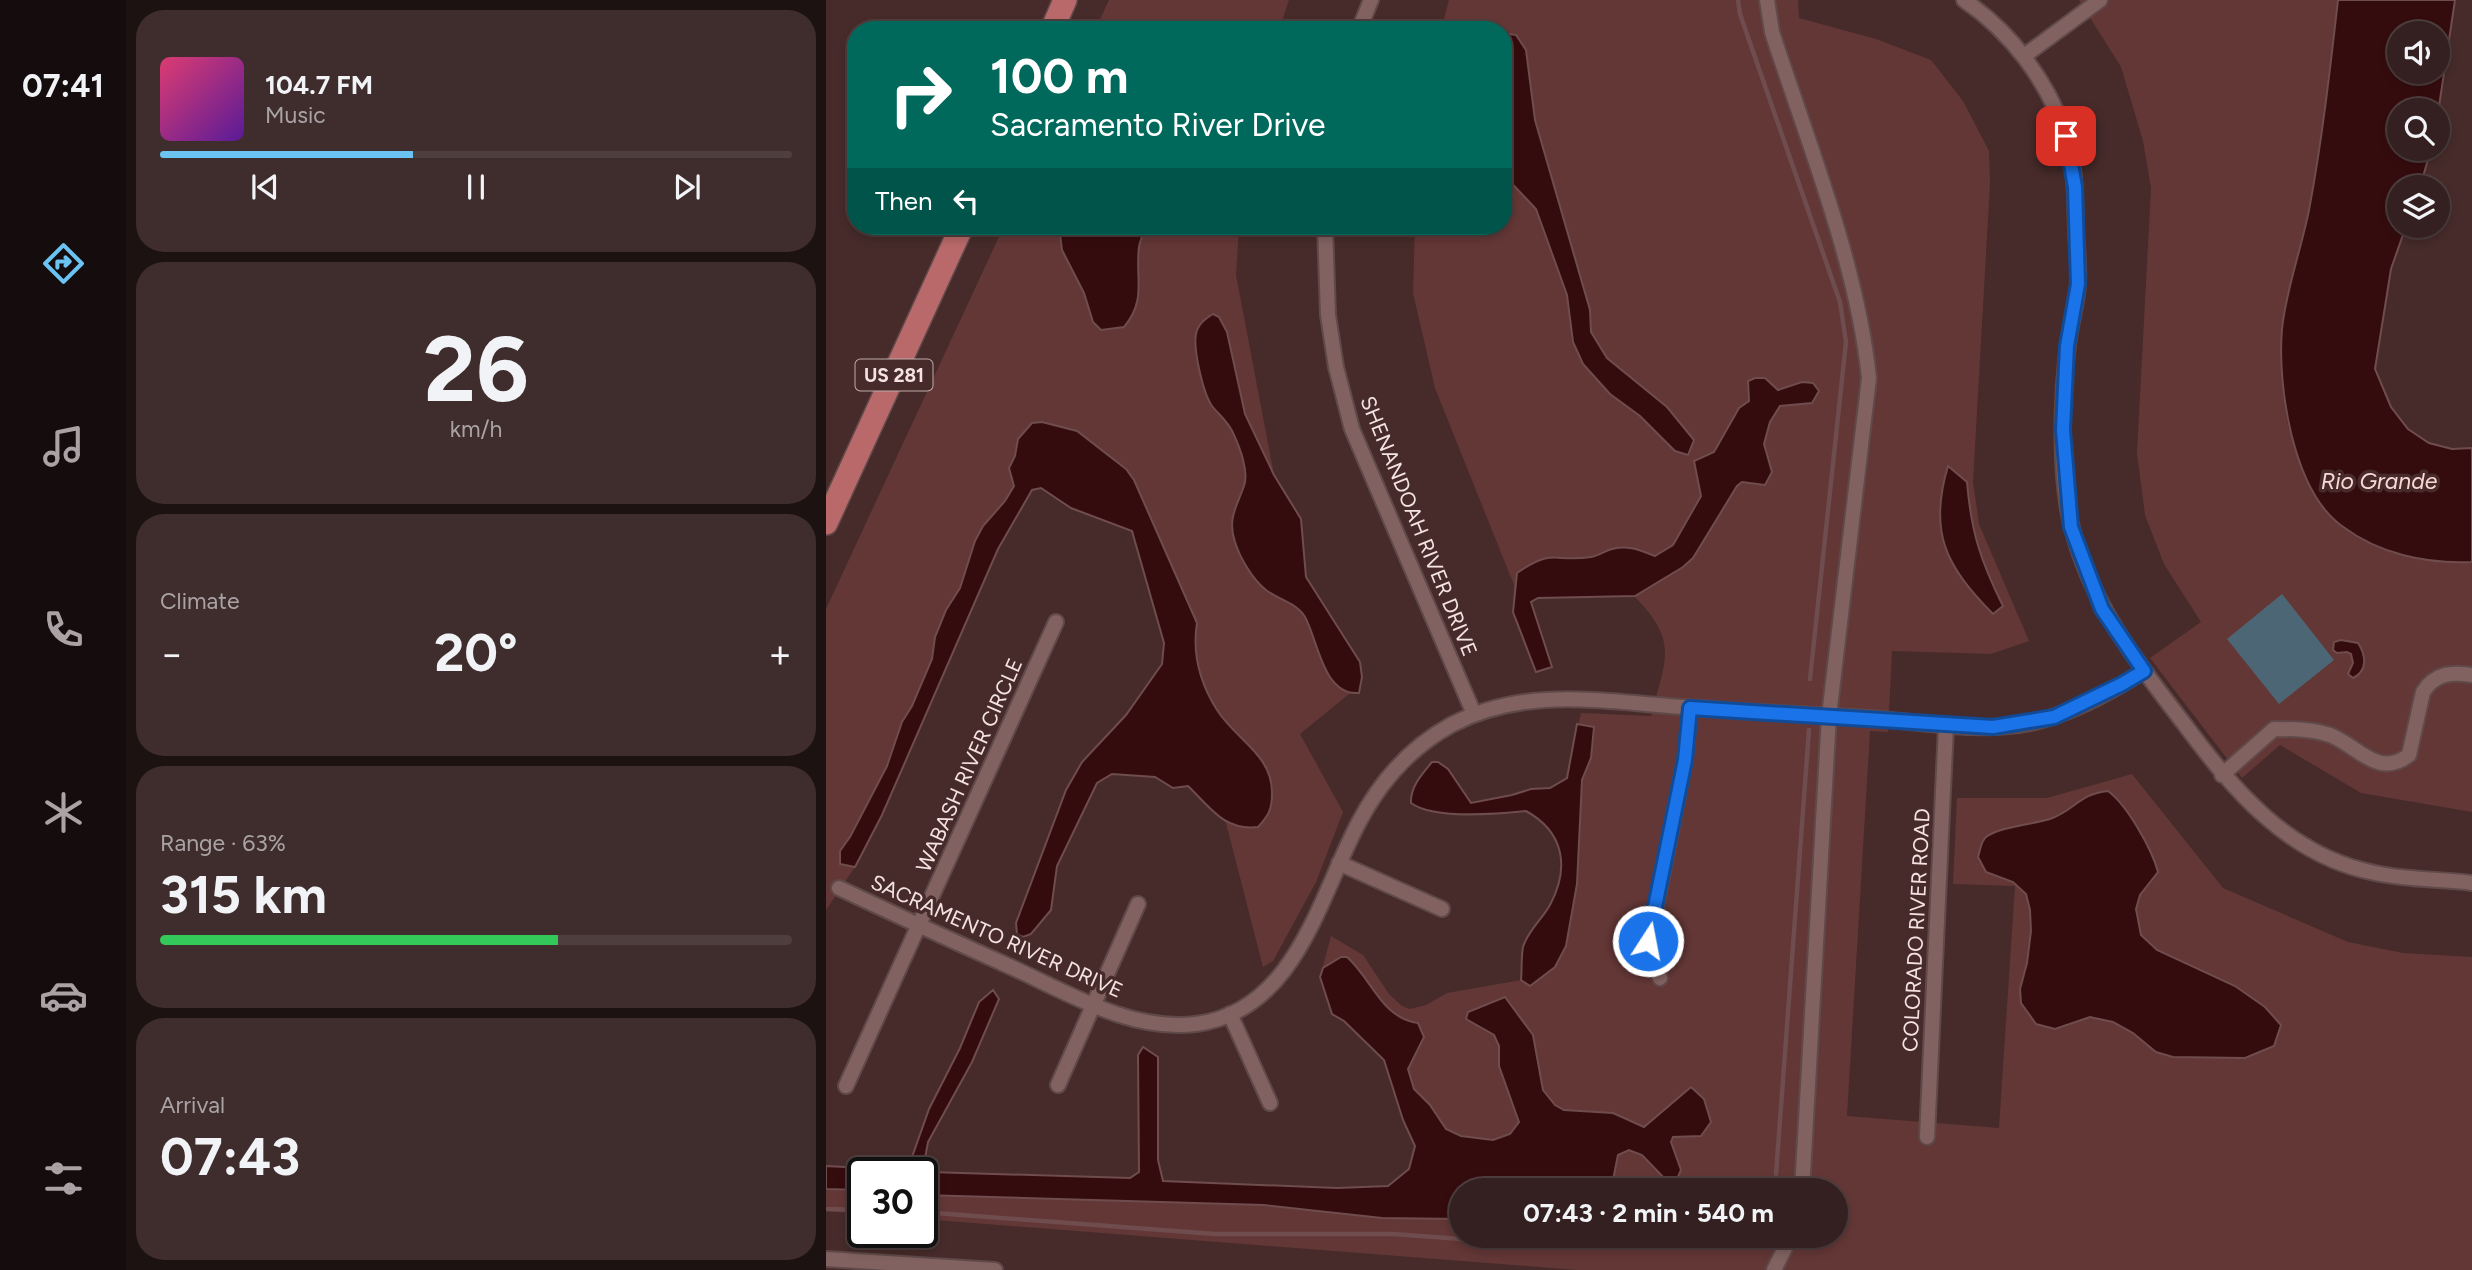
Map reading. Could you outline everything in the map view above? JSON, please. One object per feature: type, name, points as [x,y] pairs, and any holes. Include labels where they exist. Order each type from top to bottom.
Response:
[{"type":"main road","points":[[1056,21],[1065,0]]},
{"type":"main road","name":"US 281","points":[[826,523],[958,235]]},
{"type":"street","points":[[1363,21],[1371,0]]},
{"type":"street","points":[[1768,0],[1772,32],[1853,284],[1865,338],[1869,378],[1829,716],[1803,1178]]},
{"type":"street","points":[[1964,0],[2015,43],[2044,87],[2066,136],[2075,187],[2078,284],[2067,346],[2063,430],[2071,527],[2102,609],[2144,671],[2222,775],[2281,832],[2340,863],[2373,873],[2420,880],[2472,883]]},
{"type":"street","points":[[2024,56],[2100,0]]},
{"type":"street","name":"SHENANDOAH RIVER DRIVE","points":[[1325,235],[1328,315],[1336,367],[1352,429],[1474,714]]},
{"type":"street","name":"WABASH RIVER CIRCLE","points":[[846,1086],[1056,622]]},
{"type":"street","name":"SACRAMENTO RIVER DRIVE","points":[[839,888],[1095,1004],[1145,1021],[1176,1025],[1209,1021],[1230,1014],[1264,993],[1287,968],[1296,955],[1360,820],[1385,782],[1421,744],[1474,714],[1526,700],[1570,697],[1690,708],[1993,727],[2054,717],[2144,671]]},
{"type":"street","points":[[2222,775],[2274,729],[2326,734],[2366,757],[2385,765],[2395,765],[2409,755],[2423,692],[2429,684],[2449,673],[2472,675]]},
{"type":"street","points":[[1660,978],[1648,941],[1685,760],[1690,708]]},
{"type":"street","name":"COLORADO RIVER ROAD","points":[[1927,1137],[1946,726]]},
{"type":"street","points":[[1339,863],[1443,909]]},
{"type":"street","points":[[1058,1085],[1138,904]]},
{"type":"street","points":[[1230,1014],[1270,1103]]},
{"type":"street","points":[[1774,1270],[1785,1248]]},
{"type":"street","points":[[826,1259],[995,1270]]},
{"type":"shaded area","points":[[1109,0],[1289,0],[1282,21],[1099,21]]},
{"type":"shaded area","points":[[1449,0],[1798,0],[1799,18],[1876,39],[1931,60],[1963,101],[1989,151],[1990,183],[1973,482],[1979,524],[2029,641],[1991,654],[1892,651],[1888,732],[1870,731],[1847,1116],[1999,1128],[2015,886],[1953,884],[1957,798],[2047,798],[2132,774],[2223,888],[2348,942],[2403,953],[2472,957],[2472,1270],[1577,1270],[938,1220],[938,1172],[1130,1178],[1139,1172],[1138,1055],[1143,1047],[1158,1057],[1158,1160],[1163,1181],[1337,1188],[1388,1186],[1409,1169],[1415,1146],[1403,1120],[1384,1060],[1344,1021],[1332,1014],[1320,977],[1331,936],[1363,955],[1389,994],[1402,1006],[1410,1009],[1426,1005],[1447,993],[1521,980],[1525,941],[1550,905],[1560,877],[1560,852],[1556,840],[1549,829],[1526,811],[1450,814],[1421,808],[1411,803],[1415,786],[1432,762],[1438,762],[1448,769],[1471,803],[1531,789],[1550,788],[1567,779],[1581,713],[1651,716],[1665,652],[1658,626],[1634,596],[1538,598],[1530,603],[1552,667],[1536,672],[1513,612],[1514,585],[1435,388],[1413,293],[1415,235],[1512,235],[1512,21],[1443,21]]},
{"type":"shaded area","points":[[2079,0],[2338,0],[2328,89],[2309,210],[2282,328],[2287,423],[2314,493],[2464,562],[2472,562],[2472,812],[2361,793],[2280,745],[2242,778],[2150,658],[2201,622],[2164,564],[2145,515],[2137,453],[2151,188],[2143,141],[2121,67]]},
{"type":"shaded area","points":[[1000,235],[1238,235],[1236,275],[1274,475],[1301,519],[1306,577],[1360,662],[1362,677],[1359,693],[1349,694],[1300,734],[1343,812],[1316,882],[1273,961],[1263,967],[1226,823],[1188,786],[1173,788],[1155,777],[1112,774],[1097,783],[1057,866],[1051,910],[1031,934],[1023,937],[1017,934],[1016,923],[1066,790],[1082,762],[1126,715],[1162,664],[1164,643],[1132,531],[1071,508],[1041,488],[1032,490],[998,549],[882,815],[855,867],[826,910],[826,609]]},
{"type":"shaded area","points":[[993,990],[999,999],[972,1062],[928,1142],[925,1157],[912,1157],[929,1109],[960,1048],[979,1002]]},
{"type":"shaded area","points":[[826,1166],[847,1167],[847,1213],[826,1211]]},
{"type":"water","name":"Rio Grande","points":[[2338,0],[2455,0],[2450,33],[2450,21],[2387,21],[2387,84],[2442,84],[2440,98],[2387,98],[2387,161],[2428,161],[2423,175],[2387,175],[2387,238],[2402,238],[2391,269],[2375,369],[2391,407],[2408,429],[2429,443],[2452,449],[2472,448],[2472,562],[2420,559],[2387,550],[2356,536],[2325,510],[2300,463],[2292,436],[2282,379],[2282,329],[2314,184]]},
{"type":"water","points":[[1512,34],[1516,35],[1526,50],[1535,120],[1590,310],[1591,332],[1607,358],[1667,407],[1694,440],[1688,455],[1675,451],[1640,416],[1610,394],[1583,364],[1573,342],[1567,295],[1536,209],[1512,184]]},
{"type":"water","points":[[1060,235],[1143,235],[1138,258],[1138,298],[1124,327],[1101,330],[1093,322],[1084,293],[1062,250]]},
{"type":"water","points":[[1213,314],[1219,317],[1227,332],[1245,414],[1274,475],[1301,519],[1306,577],[1360,662],[1362,677],[1359,693],[1347,692],[1337,686],[1323,665],[1302,612],[1261,586],[1237,548],[1232,519],[1244,486],[1245,467],[1232,430],[1209,400],[1197,360],[1195,341],[1198,327]]},
{"type":"water","points":[[1765,378],[1778,390],[1802,382],[1813,383],[1819,391],[1812,403],[1780,406],[1770,422],[1764,444],[1772,472],[1765,485],[1742,482],[1737,486],[1693,558],[1635,596],[1538,598],[1531,602],[1552,667],[1536,672],[1513,612],[1517,573],[1547,558],[1591,557],[1612,549],[1624,548],[1655,556],[1673,545],[1701,496],[1694,461],[1714,452],[1739,408],[1749,401],[1748,381]]},
{"type":"water","points":[[1042,422],[1077,431],[1126,469],[1134,480],[1197,623],[1197,657],[1206,689],[1225,721],[1260,758],[1271,780],[1272,800],[1269,812],[1258,827],[1246,827],[1227,822],[1188,786],[1173,788],[1155,777],[1112,774],[1097,783],[1057,866],[1051,910],[1031,934],[1023,937],[1017,934],[1016,923],[1066,790],[1082,762],[1126,715],[1162,664],[1164,643],[1132,531],[1071,508],[1041,488],[1032,490],[998,549],[882,815],[855,867],[840,864],[840,851],[887,766],[902,722],[912,706],[932,659],[935,637],[946,610],[960,588],[975,541],[983,526],[1014,486],[1009,468],[1015,456],[1018,439],[1032,423]]},
{"type":"water","points":[[1948,466],[1967,482],[1978,546],[2003,606],[1993,614],[1963,580],[1945,547],[1940,511]]},
{"type":"water","points":[[2341,640],[2358,643],[2363,653],[2363,667],[2353,678],[2348,674],[2353,663],[2351,654],[2333,650],[2334,642]]},
{"type":"water","points":[[1577,724],[1594,727],[1591,758],[1582,780],[1577,884],[1566,946],[1555,967],[1530,986],[1521,980],[1523,947],[1556,891],[1561,864],[1556,840],[1549,829],[1526,811],[1450,814],[1421,808],[1411,803],[1411,797],[1417,781],[1432,762],[1438,762],[1448,769],[1471,803],[1531,789],[1550,788],[1567,778]]},
{"type":"water","points":[[2108,791],[2123,806],[2138,828],[2158,872],[2140,895],[2136,909],[2141,935],[2157,950],[2235,986],[2265,1007],[2281,1025],[2274,1046],[2245,1058],[2173,1057],[2156,1052],[2133,1033],[2113,1022],[2090,1017],[2055,1029],[2036,1024],[2021,1003],[2020,989],[2031,931],[2030,910],[2026,894],[2013,882],[1986,872],[1978,857],[1982,844],[1986,837],[1992,834],[2050,819],[2090,795]]},
{"type":"water","points":[[1341,957],[1347,957],[1386,1006],[1405,1020],[1418,1023],[1424,1037],[1408,1069],[1414,1089],[1430,1105],[1446,1129],[1461,1136],[1493,1140],[1510,1134],[1519,1122],[1499,1066],[1499,1046],[1494,1035],[1466,1019],[1468,1012],[1505,997],[1533,1035],[1543,1090],[1555,1105],[1564,1110],[1613,1113],[1644,1127],[1691,1087],[1704,1099],[1711,1122],[1701,1136],[1673,1137],[1671,1142],[1681,1170],[1677,1178],[1664,1178],[1642,1155],[1629,1150],[1618,1155],[1613,1178],[1449,1178],[1449,1219],[1382,1218],[1264,1205],[938,1195],[938,1172],[1130,1178],[1139,1172],[1138,1055],[1143,1047],[1158,1057],[1158,1160],[1163,1181],[1337,1188],[1388,1186],[1409,1169],[1415,1146],[1403,1120],[1384,1060],[1344,1021],[1332,1014],[1320,977],[1323,968]]},
{"type":"water","points":[[993,990],[999,999],[972,1062],[928,1142],[925,1157],[912,1157],[929,1109],[960,1048],[979,1002]]},
{"type":"water","points":[[826,1166],[847,1167],[847,1190],[826,1189]]},
{"type":"building","points":[[2282,594],[2334,660],[2279,704],[2227,639]]},
{"type":"waterway","points":[[1738,0],[1740,14],[1840,302],[1846,342],[1810,679]]},
{"type":"waterway","points":[[1776,1174],[1809,730]]},
{"type":"waterway","points":[[826,1209],[847,1210]]},
{"type":"waterway","points":[[938,1213],[1215,1234],[1393,1234],[1449,1238]]},
{"type":"route","points":[[1648,941],[1685,760],[1690,708],[1993,727],[2032,723],[2054,717],[2144,671],[2102,609],[2071,527],[2063,430],[2067,346],[2078,284],[2075,187],[2066,136]]}]
